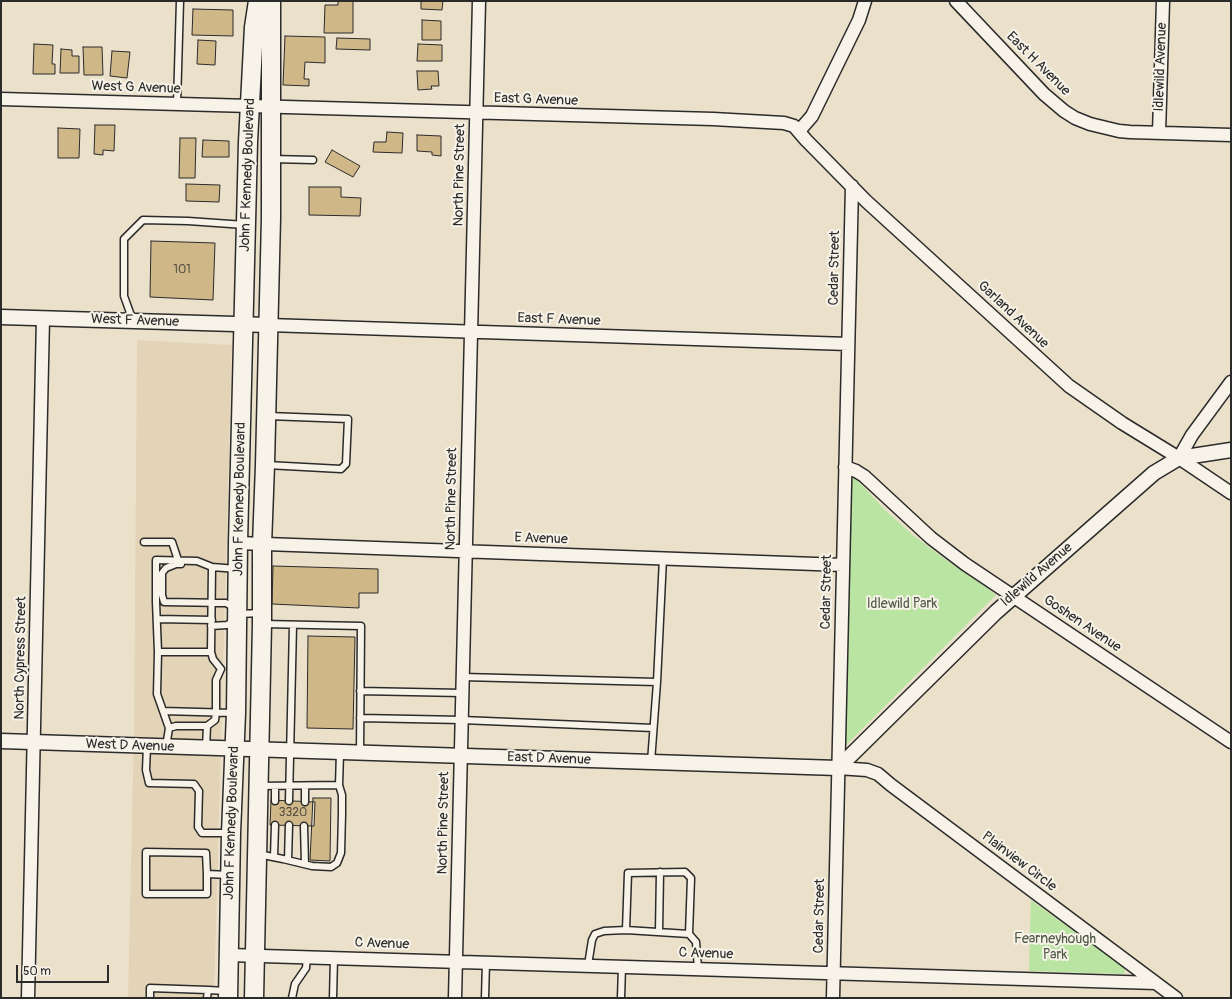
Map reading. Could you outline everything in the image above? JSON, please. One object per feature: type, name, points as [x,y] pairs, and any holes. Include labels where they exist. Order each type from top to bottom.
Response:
[{"type":"main road","name":"John F Kennedy Boulevard","points":[[228,994],[231,833],[236,713],[229,668],[237,614],[248,142],[254,27],[258,1]]},
{"type":"main road","name":"John F Kennedy Boulevard","points":[[254,998],[255,955],[265,856],[267,786],[259,750],[271,160],[271,1]]},
{"type":"street","name":"North Pine Street","points":[[455,998],[479,1]]},
{"type":"street","points":[[799,131],[812,116],[859,20],[865,1]]},
{"type":"street","name":"East H Avenue","points":[[956,1],[1044,94],[1075,118],[1090,124],[1119,131],[1231,135]]},
{"type":"street","name":"Idlewild Avenue","points":[[1159,133],[1163,1]]},
{"type":"street","name":"West G Avenue","points":[[1,99],[271,107]]},
{"type":"street","name":"East G Avenue","points":[[271,107],[713,119],[784,123],[794,126],[799,131]]},
{"type":"street","name":"Garland Avenue","points":[[799,131],[806,140],[884,217],[1069,386],[1122,423],[1179,458],[1231,494]]},
{"type":"street","name":"Cedar Street","points":[[833,998],[852,186]]},
{"type":"street","name":"West F Avenue","points":[[1,317],[268,325]]},
{"type":"street","name":"North Cypress Street","points":[[28,998],[43,318]]},
{"type":"street","name":"East F Avenue","points":[[268,325],[848,344]]},
{"type":"street","name":"Idlewild Avenue","points":[[838,768],[1013,596],[1154,473],[1179,458],[1192,435],[1231,382]]},
{"type":"street","points":[[1179,458],[1231,450]]},
{"type":"street","name":"Goshen Avenue","points":[[845,467],[864,476],[931,538],[965,564],[1231,742]]},
{"type":"street","name":"E Avenue","points":[[238,544],[843,565]]},
{"type":"street","name":"West D Avenue","points":[[1,742],[259,750]]},
{"type":"street","name":"East D Avenue","points":[[259,750],[838,768]]},
{"type":"street","name":"Plainview Circle","points":[[838,768],[867,770],[878,774],[1176,998]]},
{"type":"street","name":"C Avenue","points":[[229,955],[1156,983]]},
{"type":"lane","points":[[177,104],[180,1]]},
{"type":"lane","points":[[271,160],[313,160]]},
{"type":"lane","points":[[133,321],[124,296],[124,239],[142,220],[188,221],[246,225]]},
{"type":"lane","points":[[265,465],[341,469],[346,464],[348,419],[266,416]]},
{"type":"lane","points":[[144,542],[172,542],[178,560]]},
{"type":"lane","points":[[651,762],[657,682],[663,558]]},
{"type":"lane","points":[[166,747],[168,728],[157,694],[158,652],[156,560],[197,561],[212,567],[238,570]]},
{"type":"lane","points":[[197,561],[191,564],[176,564],[166,568],[162,573],[162,595],[164,602],[226,603],[234,607],[237,614]]},
{"type":"lane","points":[[168,728],[176,726],[207,726],[215,720],[216,680],[229,668],[213,659],[211,652],[212,567]]},
{"type":"lane","points":[[157,619],[227,625],[231,623],[237,614]]},
{"type":"lane","points":[[237,614],[293,625],[361,626],[360,753]]},
{"type":"lane","points":[[289,801],[293,625]]},
{"type":"lane","points":[[158,652],[211,652]]},
{"type":"lane","points":[[463,677],[657,682]]},
{"type":"lane","points":[[360,691],[462,693]]},
{"type":"lane","points":[[162,711],[236,713]]},
{"type":"lane","points":[[360,718],[462,720],[653,728]]},
{"type":"lane","points":[[206,748],[207,726]]},
{"type":"lane","points":[[147,746],[146,770],[149,783],[194,784],[199,791],[198,827],[202,833],[231,833]]},
{"type":"lane","points":[[275,825],[265,856],[312,866],[331,867],[336,863],[341,853],[342,795],[339,785],[340,752]]},
{"type":"lane","points":[[275,801],[267,786],[339,785]]},
{"type":"lane","points":[[305,786],[305,802]]},
{"type":"lane","points":[[288,860],[289,826]]},
{"type":"lane","points":[[304,826],[304,864]]},
{"type":"lane","points":[[146,852],[206,854],[207,874],[206,894],[146,894],[146,852]]},
{"type":"lane","points":[[659,932],[660,872]]},
{"type":"lane","points":[[626,930],[628,873],[685,872],[691,878],[689,934],[696,942],[698,969]]},
{"type":"lane","points":[[207,874],[231,875]]},
{"type":"lane","points":[[588,966],[592,940],[595,934],[604,931],[626,930],[689,934]]},
{"type":"lane","points":[[292,998],[295,984],[306,968],[307,957]]},
{"type":"lane","points":[[332,998],[334,957]]},
{"type":"lane","points":[[485,998],[486,962]]},
{"type":"lane","points":[[621,998],[622,966]]},
{"type":"lane","points":[[150,998],[150,988],[208,990],[228,994]]},
{"type":"lane","points":[[207,998],[208,990]]},
{"type":"shaded area","points":[[137,340],[232,345],[214,998],[128,998],[134,728]]},
{"type":"green space","name":"Idlewild Park","points":[[845,467],[885,510],[914,536],[996,595],[848,743],[844,744]]},
{"type":"green space","name":"Fearneyhough Park","points":[[1031,900],[1124,968],[1124,974],[1029,971]]},
{"type":"building","points":[[338,1],[353,1],[353,33],[324,33],[325,5],[338,5]]},
{"type":"building","points":[[421,1],[443,1],[442,10],[421,9]]},
{"type":"building","points":[[193,9],[233,10],[233,36],[192,35]]},
{"type":"building","points":[[422,20],[441,21],[441,40],[422,40]]},
{"type":"building","points":[[285,36],[325,37],[325,63],[305,62],[304,79],[309,79],[309,86],[283,85]]},
{"type":"building","points":[[337,38],[370,39],[370,50],[336,49]]},
{"type":"building","points":[[198,40],[216,41],[215,65],[197,64]]},
{"type":"building","points":[[34,44],[53,45],[52,64],[55,64],[55,74],[33,74]]},
{"type":"building","points":[[418,44],[442,45],[442,61],[417,61]]},
{"type":"building","points":[[83,47],[102,47],[103,75],[84,75]]},
{"type":"building","points":[[61,49],[72,50],[72,56],[79,56],[79,73],[60,73]]},
{"type":"building","points":[[112,51],[130,52],[127,78],[110,76]]},
{"type":"building","points":[[417,71],[438,71],[439,86],[431,86],[432,89],[418,90]]},
{"type":"building","points":[[95,125],[115,125],[114,151],[103,150],[103,155],[94,154]]},
{"type":"building","points":[[58,128],[80,129],[79,158],[58,158]]},
{"type":"building","points":[[387,132],[403,133],[402,153],[373,152],[374,142],[386,142]]},
{"type":"building","points":[[417,135],[441,136],[441,156],[432,155],[432,152],[417,151]]},
{"type":"building","points":[[180,138],[196,138],[195,178],[179,178]]},
{"type":"building","points":[[203,140],[229,141],[229,157],[202,157]]},
{"type":"building","points":[[332,150],[360,166],[353,177],[325,162]]},
{"type":"building","points":[[186,184],[220,185],[219,202],[186,201]]},
{"type":"building","points":[[309,187],[341,187],[341,197],[361,198],[360,216],[309,215]]},
{"type":"building","points":[[151,241],[215,243],[213,300],[150,297]]},
{"type":"building","points":[[273,566],[378,569],[378,593],[359,593],[359,608],[272,604]]},
{"type":"building","points":[[308,636],[355,637],[353,729],[307,728]]},
{"type":"building","points":[[313,798],[331,798],[330,861],[310,860]]},
{"type":"building","points":[[271,800],[315,802],[314,826],[270,825]]}]
